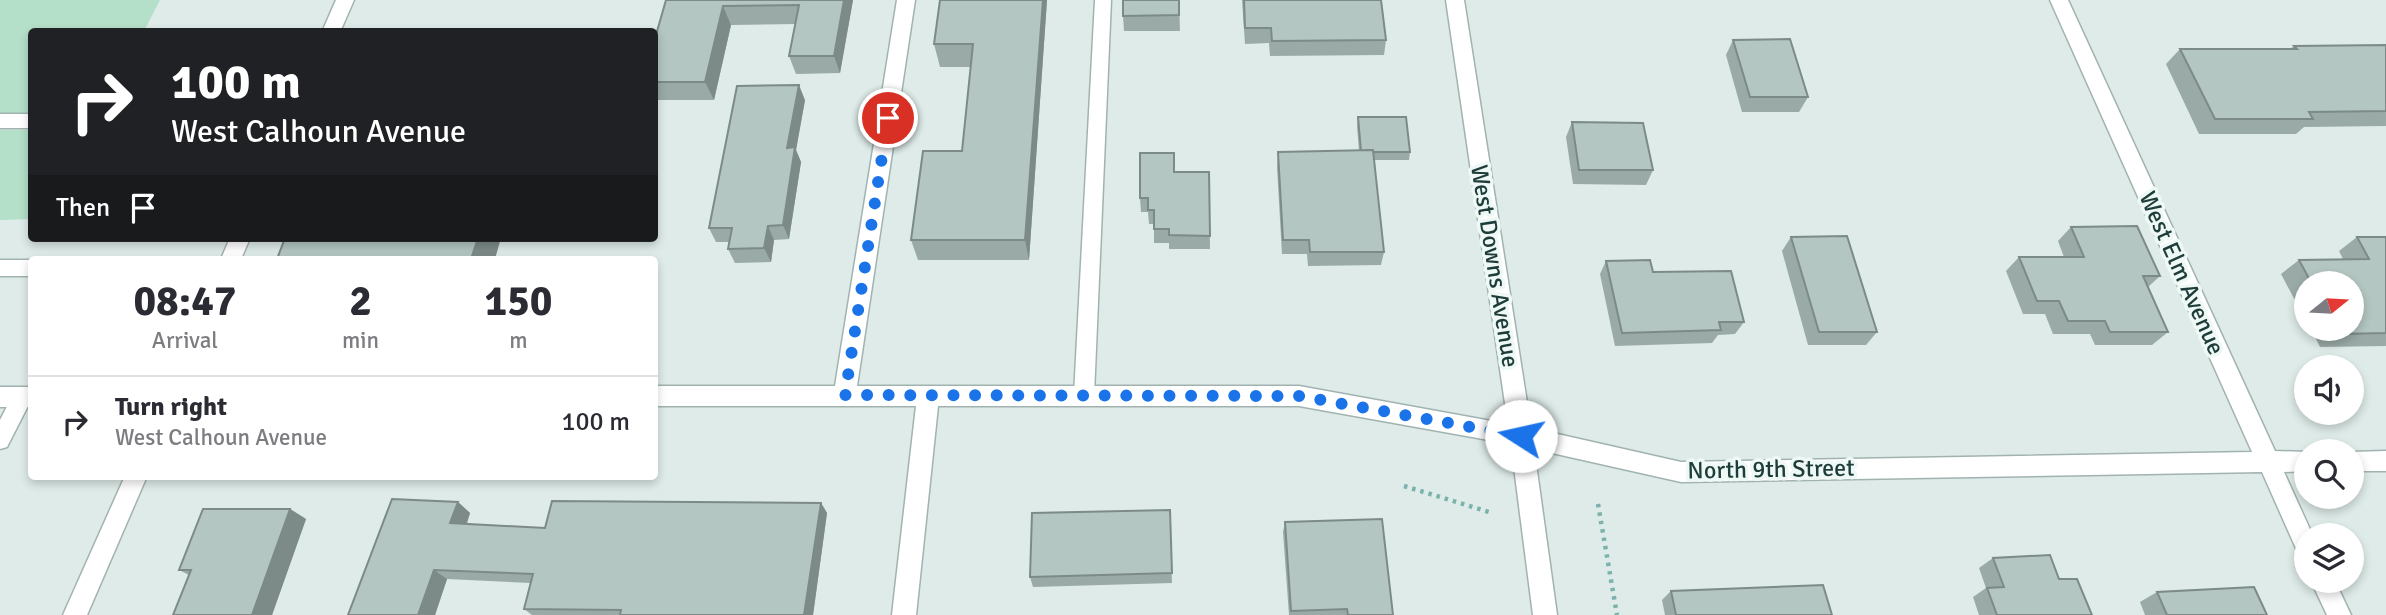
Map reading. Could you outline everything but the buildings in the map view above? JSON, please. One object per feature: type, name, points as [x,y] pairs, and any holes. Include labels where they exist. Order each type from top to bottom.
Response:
[{"type":"street","points":[[333,28],[345,0]]},
{"type":"street","points":[[845,395],[906,0]]},
{"type":"street","name":"West Downs Avenue","points":[[1455,0],[1521,436],[1545,615]]},
{"type":"street","name":"West Elm Avenue","points":[[2059,0],[2296,523]]},
{"type":"street","name":"North 9th Street","points":[[658,396],[1299,396],[1521,436],[1681,472],[2294,461]]},
{"type":"street","points":[[904,615],[928,396]]},
{"type":"street","points":[[2364,461],[2386,461]]},
{"type":"street","points":[[75,615],[134,480]]},
{"type":"street","points":[[2329,593],[2339,615]]},
{"type":"lane","points":[[1084,395],[1103,0]]},
{"type":"lane","points":[[0,121],[28,121]]},
{"type":"lane","points":[[0,268],[28,268]]},
{"type":"lane","points":[[0,440],[18,397]]},
{"type":"path","points":[[1404,485],[1489,512]]},
{"type":"path","points":[[1598,504],[1617,615]]},
{"type":"green space","points":[[0,0],[160,0],[146,28],[28,28],[28,113],[0,113]]},
{"type":"green space","points":[[0,130],[28,130],[28,219],[0,220]]},
{"type":"route","points":[[888,118],[845,395],[1299,396],[1521,436]]}]
